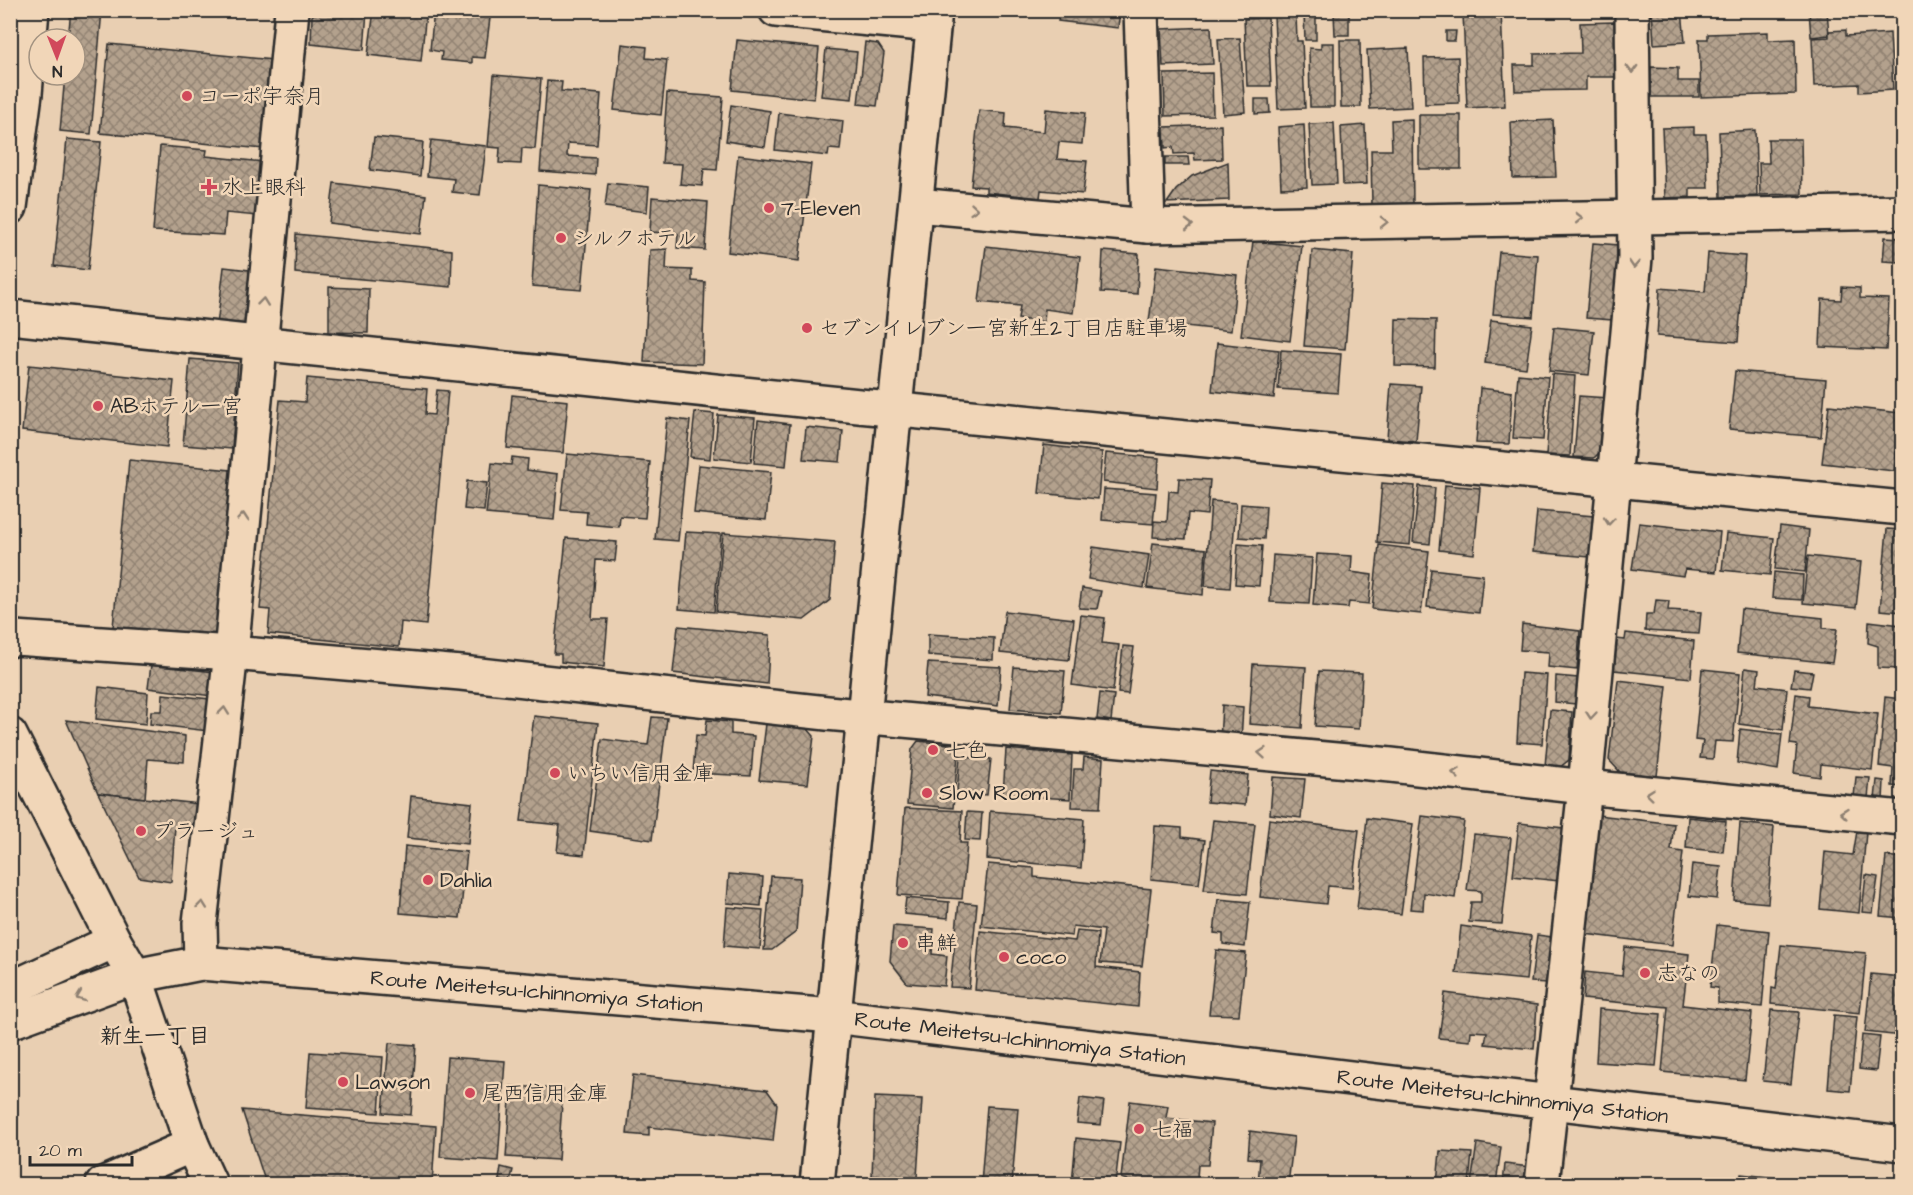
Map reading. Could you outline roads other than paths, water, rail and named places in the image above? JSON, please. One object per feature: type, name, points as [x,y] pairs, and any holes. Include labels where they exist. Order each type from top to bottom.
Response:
[{"type":"street","points":[[10,207],[18,92],[32,10]]},
{"type":"street","points":[[201,963],[200,923],[231,653],[292,10]]},
{"type":"street","points":[[776,10],[934,18],[817,1185]]},
{"type":"street","points":[[1141,10],[1148,226]]},
{"type":"street","points":[[1542,1185],[1549,1103],[1585,787],[1635,258],[1632,10]]},
{"type":"street","points":[[916,205],[1148,226],[1902,212]]},
{"type":"street","points":[[10,317],[259,345],[895,410],[1902,508]]},
{"type":"street","points":[[10,640],[15,638],[231,653],[461,673],[863,716],[1391,765],[1585,787],[1902,818]]},
{"type":"street","points":[[10,735],[114,941],[135,976],[192,1144],[210,1185]]},
{"type":"street","points":[[10,990],[114,941]]},
{"type":"street","name":"Route Meitetsu-Ichinnomiya Station","points":[[10,1022],[135,976],[201,963],[833,1016],[1902,1144]]},
{"type":"street","points":[[103,1185],[192,1144]]},
{"type":"place","name":"コーポ宇奈月","points":[[187,96]]},
{"type":"place","name":"水上眼科","points":[[209,187]]},
{"type":"place","name":"7-Eleven","points":[[769,208]]},
{"type":"place","name":"シルクホテル","points":[[561,238]]},
{"type":"place","name":"セブンイレブン一宮新生2丁目店駐車場","points":[[807,328]]},
{"type":"place","name":"ABホテル一宮","points":[[98,406]]},
{"type":"place","name":"七色","points":[[933,750]]},
{"type":"place","name":"いちい信用金庫","points":[[555,773]]},
{"type":"place","name":"Slow Room","points":[[927,793]]},
{"type":"place","name":"プラージュ","points":[[141,831]]},
{"type":"place","name":"Dahlia","points":[[428,880]]},
{"type":"place","name":"串鮮","points":[[903,943]]},
{"type":"place","name":"coco","points":[[1004,957]]},
{"type":"place","name":"志なの","points":[[1645,973]]},
{"type":"place","name":"Lawson","points":[[343,1082]]},
{"type":"place","name":"尾西信用金庫","points":[[470,1093]]},
{"type":"place","name":"七福","points":[[1139,1129]]},
{"type":"district","name":"新生一丁目","points":[[155,1035]]}]
